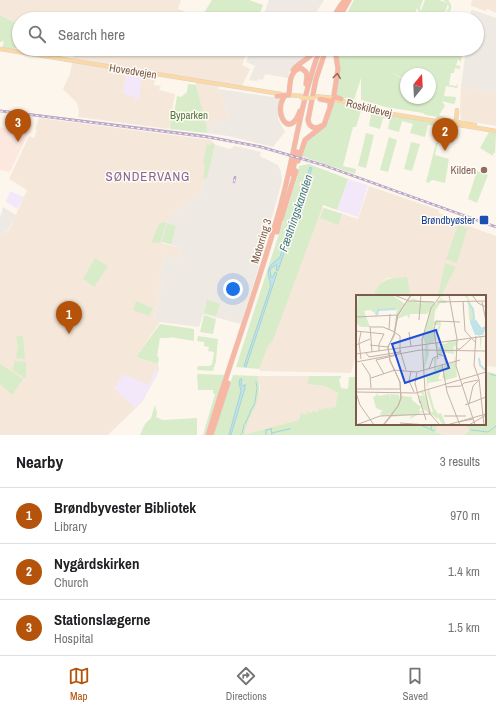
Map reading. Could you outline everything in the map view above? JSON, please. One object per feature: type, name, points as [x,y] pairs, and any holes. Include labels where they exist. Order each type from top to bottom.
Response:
[{"type":"highway","points":[[337,12],[345,0]]},
{"type":"highway","points":[[342,12],[350,0]]},
{"type":"highway","points":[[344,12],[350,0]]},
{"type":"highway","points":[[286,95],[293,69],[311,56]]},
{"type":"highway","points":[[306,84],[316,56]]},
{"type":"highway","name":"Motorring 3","points":[[210,435],[269,247],[281,204],[316,56]]},
{"type":"highway","points":[[320,99],[330,102],[323,123],[320,127],[313,128],[308,123],[308,117],[316,79],[323,56]]},
{"type":"highway","name":"Motorring 3","points":[[210,435],[279,224],[310,92],[323,56]]},
{"type":"highway","points":[[336,56],[338,69],[334,95],[335,97],[341,99]]},
{"type":"highway","points":[[295,147],[307,77],[306,72],[302,69],[297,69],[293,72],[286,95],[283,99],[281,111],[284,122],[290,124],[294,122],[300,111]]},
{"type":"highway","points":[[277,96],[286,95]]},
{"type":"highway","points":[[279,224],[290,192],[302,144],[308,137],[322,127],[326,120],[332,98]]},
{"type":"main road","name":"Hovedvejen","points":[[0,50],[12,52]]},
{"type":"main road","name":"Hovedvejen","points":[[0,50],[12,52]]},
{"type":"main road","name":"Hovedvejen","points":[[34,56],[277,96]]},
{"type":"main road","name":"Hovedvejen","points":[[38,56],[267,92]]},
{"type":"main road","points":[[113,70],[126,70]]},
{"type":"main road","name":"Roskildevej","points":[[267,92],[301,97],[341,99],[386,111],[496,130]]},
{"type":"main road","name":"Roskildevej","points":[[314,97],[320,99],[332,98],[386,113],[442,122],[474,125],[496,130]]},
{"type":"main road","points":[[456,137],[457,110]]},
{"type":"shaded area","points":[[0,0],[181,0],[178,9],[186,12],[12,12],[12,21],[0,15]]},
{"type":"shaded area","points":[[269,0],[324,0],[316,12],[265,12]]},
{"type":"shaded area","points":[[472,0],[496,0],[496,13],[488,9],[485,11],[472,6]]},
{"type":"shaded area","points":[[484,14],[496,18],[496,94],[461,87],[465,56],[484,56]]},
{"type":"shaded area","points":[[74,56],[245,56],[242,65],[250,69],[242,86],[219,83],[218,89],[228,115],[226,120],[218,120],[216,123],[206,126],[196,80],[156,73],[154,85],[161,86],[159,90],[175,94],[169,129],[78,117],[79,111],[77,103],[63,89],[70,74]]},
{"type":"shaded area","points":[[248,56],[307,56],[290,68],[288,78],[265,74],[263,80],[249,80],[255,66],[246,62]]},
{"type":"shaded area","points":[[126,73],[142,76],[139,100],[135,100],[135,96],[123,94]]},
{"type":"shaded area","points":[[461,87],[496,94],[496,126],[461,120]]},
{"type":"shaded area","points":[[218,89],[280,98],[278,119],[285,132],[273,147],[228,136],[206,133],[206,126],[216,123],[218,120],[226,120],[228,115]]},
{"type":"shaded area","points":[[39,118],[211,140],[216,145],[200,194],[173,214],[161,243],[181,248],[179,258],[165,255],[159,278],[161,287],[154,319],[160,322],[136,357],[158,364],[159,371],[142,402],[108,435],[0,435],[0,236],[9,230],[27,190],[9,179],[29,136],[34,138],[37,130],[35,129]]},
{"type":"shaded area","points":[[12,120],[32,122],[31,133],[28,134],[9,172],[0,170],[0,127],[10,130]]},
{"type":"shaded area","points":[[216,145],[230,149],[235,146],[261,152],[260,156],[278,165],[281,172],[282,181],[241,324],[203,314],[199,327],[154,320],[161,287],[159,278],[165,255],[179,258],[181,248],[161,242],[166,223],[173,214],[200,194]]},
{"type":"shaded area","points":[[348,179],[368,185],[358,217],[337,210]]},
{"type":"shaded area","points":[[369,186],[439,210],[439,213],[446,215],[448,218],[496,236],[496,367],[486,366],[486,295],[409,295],[410,292],[406,277],[388,278],[383,281],[374,295],[356,295],[356,354],[351,373],[260,371],[259,366],[322,207],[358,219]]},
{"type":"shaded area","points":[[10,191],[24,197],[17,209],[6,202]]},
{"type":"shaded area","points":[[3,207],[16,215],[8,230],[0,236],[0,217]]},
{"type":"shaded area","points":[[155,370],[159,371],[143,400],[135,408],[114,388],[124,374],[148,385]]},
{"type":"shaded area","points":[[258,376],[309,376],[307,384],[324,386],[338,393],[335,408],[312,413],[300,420],[244,434],[258,399],[260,388]]},
{"type":"shaded area","points":[[437,425],[466,425],[469,431],[464,435],[444,435],[436,432]]},
{"type":"green space","points":[[212,0],[249,0],[263,5],[260,12],[204,12]]},
{"type":"green space","points":[[354,0],[423,0],[420,8],[421,11],[425,0],[439,0],[448,3],[443,0],[448,0],[451,5],[450,12],[446,11],[449,8],[448,4],[445,12],[419,12],[417,8],[415,12],[348,12]]},
{"type":"green space","points":[[0,15],[12,21],[12,50],[2,48],[4,41],[0,42]]},
{"type":"green space","points":[[338,56],[462,56],[461,62],[458,59],[456,65],[460,66],[460,69],[455,68],[454,73],[451,73],[449,85],[456,86],[458,83],[457,88],[446,86],[444,96],[456,97],[455,103],[453,104],[442,101],[445,106],[439,115],[446,117],[445,118],[386,107],[361,100],[361,78],[354,100],[335,96],[339,72]]},
{"type":"green space","name":"Byparken","points":[[188,84],[196,85],[206,123],[207,133],[170,129],[171,113],[174,113],[177,96],[181,97],[187,92]]},
{"type":"green space","points":[[333,102],[382,114],[450,126],[452,128],[451,139],[436,139],[439,127],[428,125],[425,137],[410,133],[413,124],[402,121],[399,132],[388,129],[390,119],[383,118],[380,129],[369,126],[371,114],[361,111],[356,127],[353,127],[343,166],[356,169],[355,174],[301,156],[305,143],[322,130]]},
{"type":"green space","points":[[489,132],[496,133],[495,153],[493,153],[493,156],[480,148]]},
{"type":"green space","points":[[366,133],[374,135],[366,168],[358,166]]},
{"type":"green space","points":[[389,137],[397,140],[388,172],[380,170]]},
{"type":"green space","points":[[411,142],[420,144],[412,171],[404,169]]},
{"type":"green space","points":[[211,143],[215,145],[207,178],[203,179],[205,164],[203,163],[207,144],[210,145]]},
{"type":"green space","points":[[436,143],[439,143],[437,145],[435,155],[449,159],[445,183],[433,180],[430,181],[430,183],[426,182]]},
{"type":"green space","points":[[309,164],[348,179],[337,210],[323,205],[273,340],[268,346],[259,369],[236,367],[297,178],[299,166]]},
{"type":"green space","points":[[477,171],[488,175],[477,203],[468,199]]},
{"type":"green space","points":[[324,208],[342,214],[338,225],[320,218]]},
{"type":"green space","points":[[163,222],[166,223],[161,242],[151,243],[159,224]]},
{"type":"green space","points":[[167,223],[176,226],[171,244],[162,242]]},
{"type":"green space","points":[[458,225],[469,229],[467,230],[457,263],[446,259]]},
{"type":"green space","points":[[95,258],[108,266],[94,287],[83,279]]},
{"type":"green space","points":[[445,263],[456,267],[442,295],[438,295]]},
{"type":"green space","points":[[407,277],[409,295],[374,295],[382,282],[395,278]]},
{"type":"green space","points":[[207,300],[220,304],[216,316],[204,313]]},
{"type":"green space","points":[[136,301],[153,308],[149,316],[133,310]]},
{"type":"green space","points":[[204,315],[216,319],[213,334],[200,332]]},
{"type":"green space","points":[[160,324],[194,329],[194,341],[170,337],[160,338],[157,356],[159,358],[158,364],[136,357]]},
{"type":"green space","points":[[16,336],[23,336],[25,359],[16,358],[18,346]]},
{"type":"green space","points":[[198,336],[218,339],[216,361],[213,371],[197,370],[198,366],[212,365],[214,352],[208,351],[209,347],[204,346],[204,342],[197,341]]},
{"type":"green space","points":[[15,361],[26,362],[26,379],[12,370]]},
{"type":"green space","points":[[0,364],[23,379],[12,395],[0,384]]},
{"type":"green space","points":[[486,371],[496,374],[496,435],[464,435],[469,431],[466,425],[486,425]]},
{"type":"green space","points":[[198,374],[225,375],[205,435],[203,435],[215,394],[213,393],[213,390],[198,390]]},
{"type":"green space","points":[[233,375],[258,376],[258,398],[245,434],[299,420],[301,413],[307,415],[307,412],[318,412],[319,409],[330,409],[331,407],[335,408],[338,393],[324,386],[307,384],[309,376],[341,376],[339,379],[341,388],[348,389],[349,377],[356,377],[356,425],[437,425],[436,432],[444,435],[213,435]]},
{"type":"green space","points":[[155,405],[157,413],[156,417],[163,420],[197,418],[197,435],[140,435],[145,424],[151,418]]},
{"type":"water","name":"Fæstningskanalen","points":[[310,167],[312,168],[278,271],[276,270],[277,265],[270,269],[271,277],[273,277],[275,272],[277,273],[246,367],[244,366],[270,288],[268,271],[272,264],[280,257]]},
{"type":"water","points":[[240,379],[242,379],[241,385],[244,386],[245,384],[245,388],[231,435],[229,435],[241,391],[239,383]]},
{"type":"waterway","points":[[490,374],[496,376]]},
{"type":"waterway","points":[[256,382],[257,387]]},
{"type":"waterway","points":[[255,402],[257,388]]},
{"type":"waterway","points":[[250,412],[255,403]]},
{"type":"waterway","points":[[245,424],[250,413]]},
{"type":"waterway","points":[[242,433],[244,425]]},
{"type":"waterway","points":[[420,425],[434,431]]},
{"type":"waterway","points":[[431,429],[432,425]]},
{"type":"waterway","points":[[471,430],[488,432],[496,426]]},
{"type":"waterway","points":[[271,428],[272,435]]},
{"type":"waterway","points":[[266,430],[271,429]]},
{"type":"waterway","points":[[272,433],[289,429]]},
{"type":"waterway","points":[[266,430],[266,435]]},
{"type":"tram line","points":[[0,110],[203,135],[261,146],[315,162],[496,226]]},
{"type":"railway","points":[[0,111],[207,137],[261,147],[323,165],[496,227]]},
{"type":"railway","points":[[234,182],[235,177]]},
{"type":"place","name":"Stationslægerne","points":[[18,142]]},
{"type":"place","name":"Nygårdskirken","points":[[445,151]]},
{"type":"place","name":"Kilden","points":[[484,170]]},
{"type":"place","name":"Brøndbyøster","points":[[484,220]]},
{"type":"place","name":"Brøndbyvester Bibliotek","points":[[69,334]]},
{"type":"district","name":"SØNDERVANG","points":[[148,176]]}]
